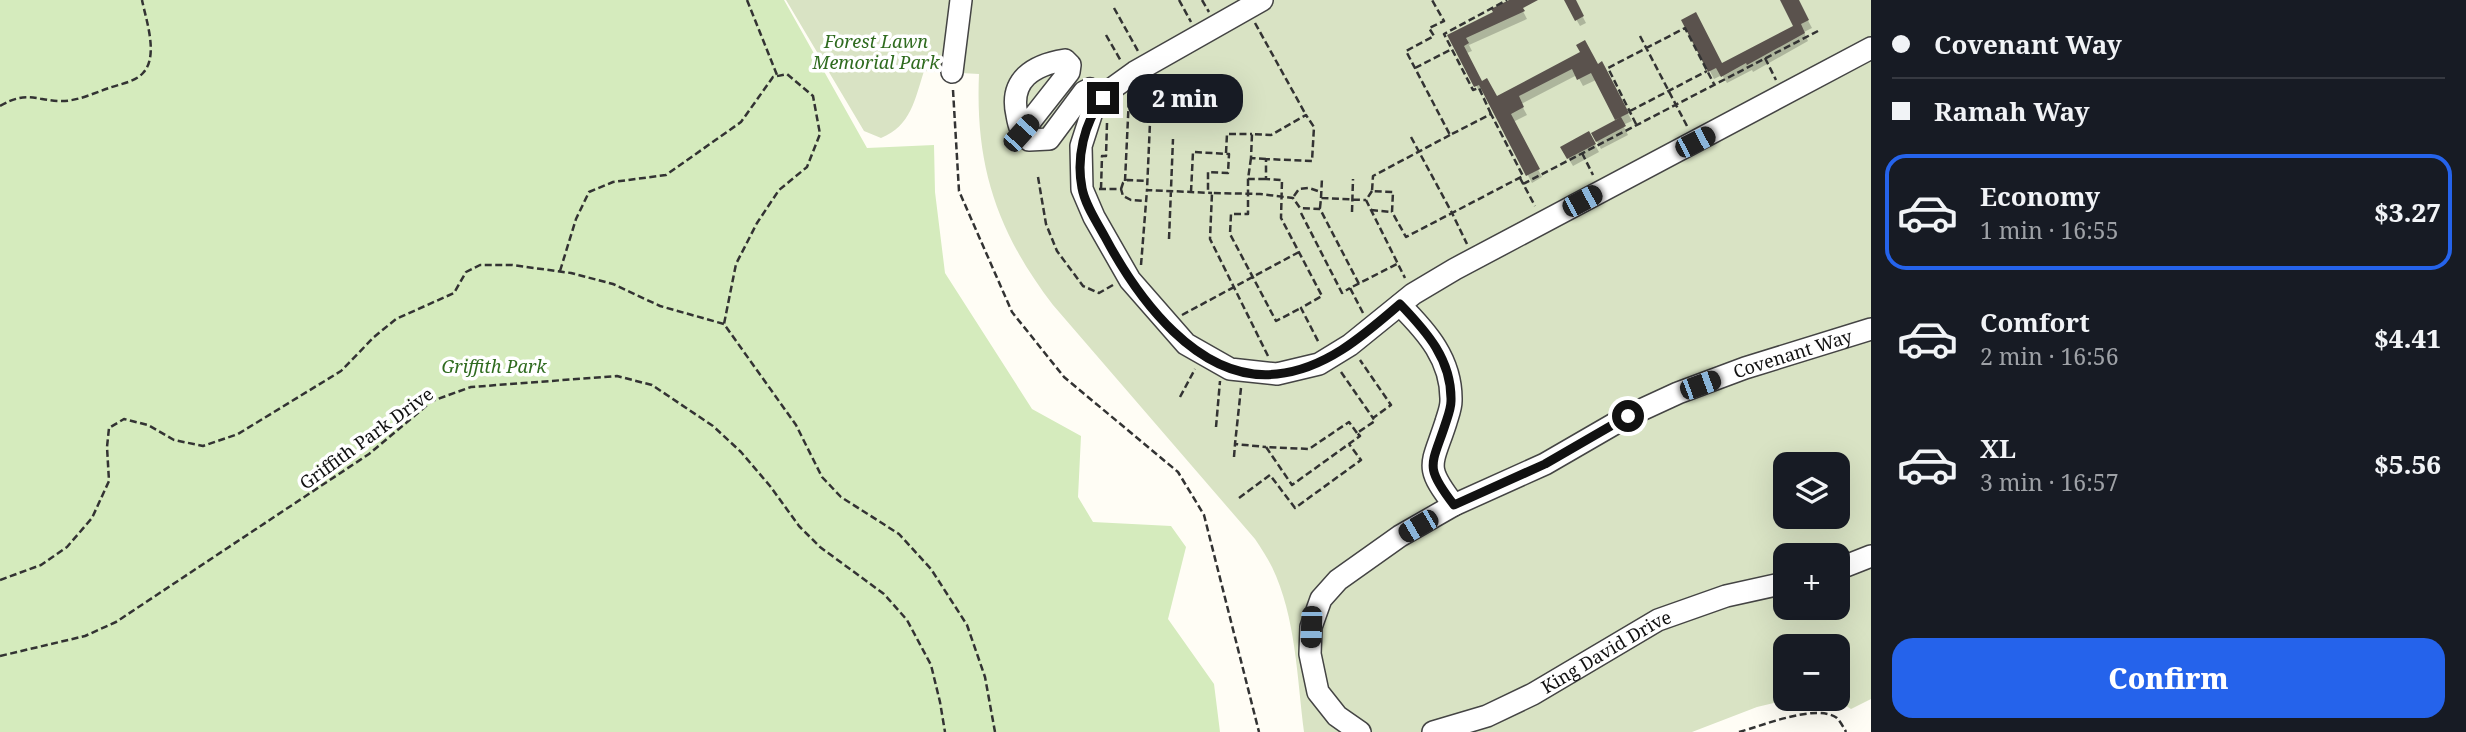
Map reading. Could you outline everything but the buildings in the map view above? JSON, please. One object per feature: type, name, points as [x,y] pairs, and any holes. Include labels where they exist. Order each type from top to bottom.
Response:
[{"type":"lane","points":[[952,72],[961,0]]},
{"type":"lane","points":[[1255,4],[1110,90],[1093,111],[1081,146],[1092,189],[1094,217],[1133,284],[1166,324],[1186,344],[1232,368],[1277,374],[1319,364],[1350,345],[1406,299],[1474,258],[1871,48]]},
{"type":"lane","points":[[1021,133],[1030,140],[1049,139],[1084,92],[1090,89],[1103,98]]},
{"type":"lane","points":[[1406,299],[1416,320],[1440,352],[1449,375],[1451,404],[1432,459],[1439,486],[1454,505]]},
{"type":"lane","name":"Covenant Way","points":[[1360,732],[1337,716],[1318,692],[1310,654],[1311,627],[1321,599],[1338,580],[1400,536],[1454,505],[1545,464],[1628,416],[1678,393],[1745,368],[1871,328]]},
{"type":"lane","points":[[1850,564],[1871,556]]},
{"type":"lane","name":"King David Drive","points":[[1433,732],[1487,716],[1533,694],[1658,620],[1726,596],[1773,586]]},
{"type":"path","points":[[0,106],[23,97],[61,101],[79,98],[135,79],[150,62],[142,0]]},
{"type":"path","points":[[747,0],[778,76]]},
{"type":"path","points":[[1179,0],[1199,36]]},
{"type":"path","points":[[1432,0],[1444,20],[1429,28],[1434,36],[1406,51],[1450,135]]},
{"type":"path","points":[[1372,191],[1393,192],[1392,212],[1406,237],[1523,176],[1479,88],[1473,90],[1444,34],[1505,1]]},
{"type":"path","points":[[1251,158],[1312,162],[1314,127],[1255,4]]},
{"type":"path","points":[[1038,177],[1046,224],[1057,251],[1083,286],[1099,293],[1133,284],[1147,201],[1151,100],[1137,72],[1114,8]]},
{"type":"path","points":[[1636,124],[1608,68],[1685,28],[1714,84]]},
{"type":"path","points":[[1523,184],[1818,31]]},
{"type":"path","points":[[1106,35],[1137,72],[1125,181],[1121,189],[1123,196],[1131,200],[1147,201]]},
{"type":"path","points":[[1640,36],[1695,142]]},
{"type":"path","points":[[1415,68],[1452,49]]},
{"type":"path","points":[[1765,58],[1784,95]]},
{"type":"path","points":[[1630,111],[1707,71]]},
{"type":"path","points":[[952,72],[959,191],[1012,312],[1064,377],[1178,472],[1204,515],[1259,732]]},
{"type":"path","points":[[560,271],[576,219],[589,192],[613,182],[666,175],[741,122],[773,77],[787,74],[813,96],[820,134],[807,167],[779,190],[757,223],[736,264],[724,324]]},
{"type":"path","points":[[1103,98],[1108,107],[1106,156],[1102,156],[1092,189],[1121,189]]},
{"type":"path","points":[[1366,200],[1372,191],[1373,176],[1491,114]]},
{"type":"path","points":[[1226,153],[1227,134],[1271,135],[1306,115]]},
{"type":"path","points":[[1248,179],[1282,180],[1281,218],[1322,296],[1276,321],[1230,234],[1231,214],[1248,214],[1248,179],[1252,134]]},
{"type":"path","points":[[1411,137],[1474,258]]},
{"type":"path","points":[[1169,239],[1173,139]]},
{"type":"path","points":[[1191,192],[1193,152],[1229,153],[1228,173],[1209,172],[1210,239],[1277,374]]},
{"type":"path","points":[[1582,153],[1601,191]]},
{"type":"path","points":[[1266,159],[1266,179]]},
{"type":"path","points":[[1322,178],[1320,209],[1359,284]]},
{"type":"path","points":[[1520,178],[1543,221]]},
{"type":"path","points":[[1352,212],[1353,179]]},
{"type":"path","points":[[1125,181],[1148,181]]},
{"type":"path","points":[[1293,198],[1299,189],[1309,188],[1321,192]]},
{"type":"path","points":[[1147,190],[1293,198],[1300,208],[1320,209]]},
{"type":"path","points":[[1321,198],[1366,200]]},
{"type":"path","points":[[1366,200],[1397,264],[1406,299]]},
{"type":"path","points":[[1370,210],[1392,212]]},
{"type":"path","points":[[1301,213],[1342,293],[1397,264]]},
{"type":"path","points":[[1166,324],[1299,252]]},
{"type":"path","points":[[0,580],[41,565],[67,547],[92,518],[109,481],[109,428],[124,419],[148,425],[174,439],[203,446],[238,434],[341,370],[396,319],[454,293],[466,272],[480,265],[512,265],[560,271],[613,284],[660,306],[724,324],[796,425],[822,477],[841,496],[899,534],[931,569],[967,625],[985,677],[995,732]]},
{"type":"path","points":[[1350,288],[1371,329]]},
{"type":"path","points":[[1301,308],[1329,357],[1375,421],[1357,433]]},
{"type":"path","points":[[1350,345],[1391,405],[1373,418]]},
{"type":"path","points":[[1181,397],[1203,354]]},
{"type":"path","points":[[1216,427],[1232,368]]},
{"type":"path","points":[[1232,368],[1234,457]]},
{"type":"path","name":"Griffith Park Drive","points":[[0,656],[85,636],[116,622],[369,454],[432,401],[471,387],[617,376],[652,385],[713,426],[741,452],[799,526],[820,547],[884,594],[907,620],[930,665],[945,732]]},
{"type":"path","points":[[1235,444],[1309,449],[1349,422],[1360,436],[1283,491]]},
{"type":"path","points":[[1239,498],[1270,475],[1295,508],[1361,460],[1349,444]]},
{"type":"path","points":[[1266,447],[1292,485]]},
{"type":"path","points":[[1739,732],[1798,715],[1820,713],[1837,718],[1846,732]]},
{"type":"green space","name":"Griffith Park","points":[[0,0],[784,0],[867,148],[934,145],[935,192],[945,273],[1032,409],[1081,436],[1078,497],[1093,522],[1171,526],[1186,547],[1168,619],[1214,684],[1220,732],[0,732]]},
{"type":"green space","name":"Forest Lawn Memorial Park","points":[[786,0],[1871,0],[1871,699],[1850,708],[1850,634],[1773,634],[1773,703],[1692,732],[1304,732],[1291,627],[1272,567],[1255,539],[1053,305],[1017,251],[993,197],[986,168],[981,139],[979,74],[924,71],[905,119],[891,133],[881,138],[864,131]]},
{"type":"route","points":[[1103,98],[1093,111],[1081,146],[1082,189],[1094,217],[1130,280],[1186,344],[1230,369],[1277,374],[1319,364],[1369,331],[1400,304],[1440,352],[1449,375],[1451,404],[1432,459],[1439,486],[1454,505],[1545,464],[1628,416]]}]
